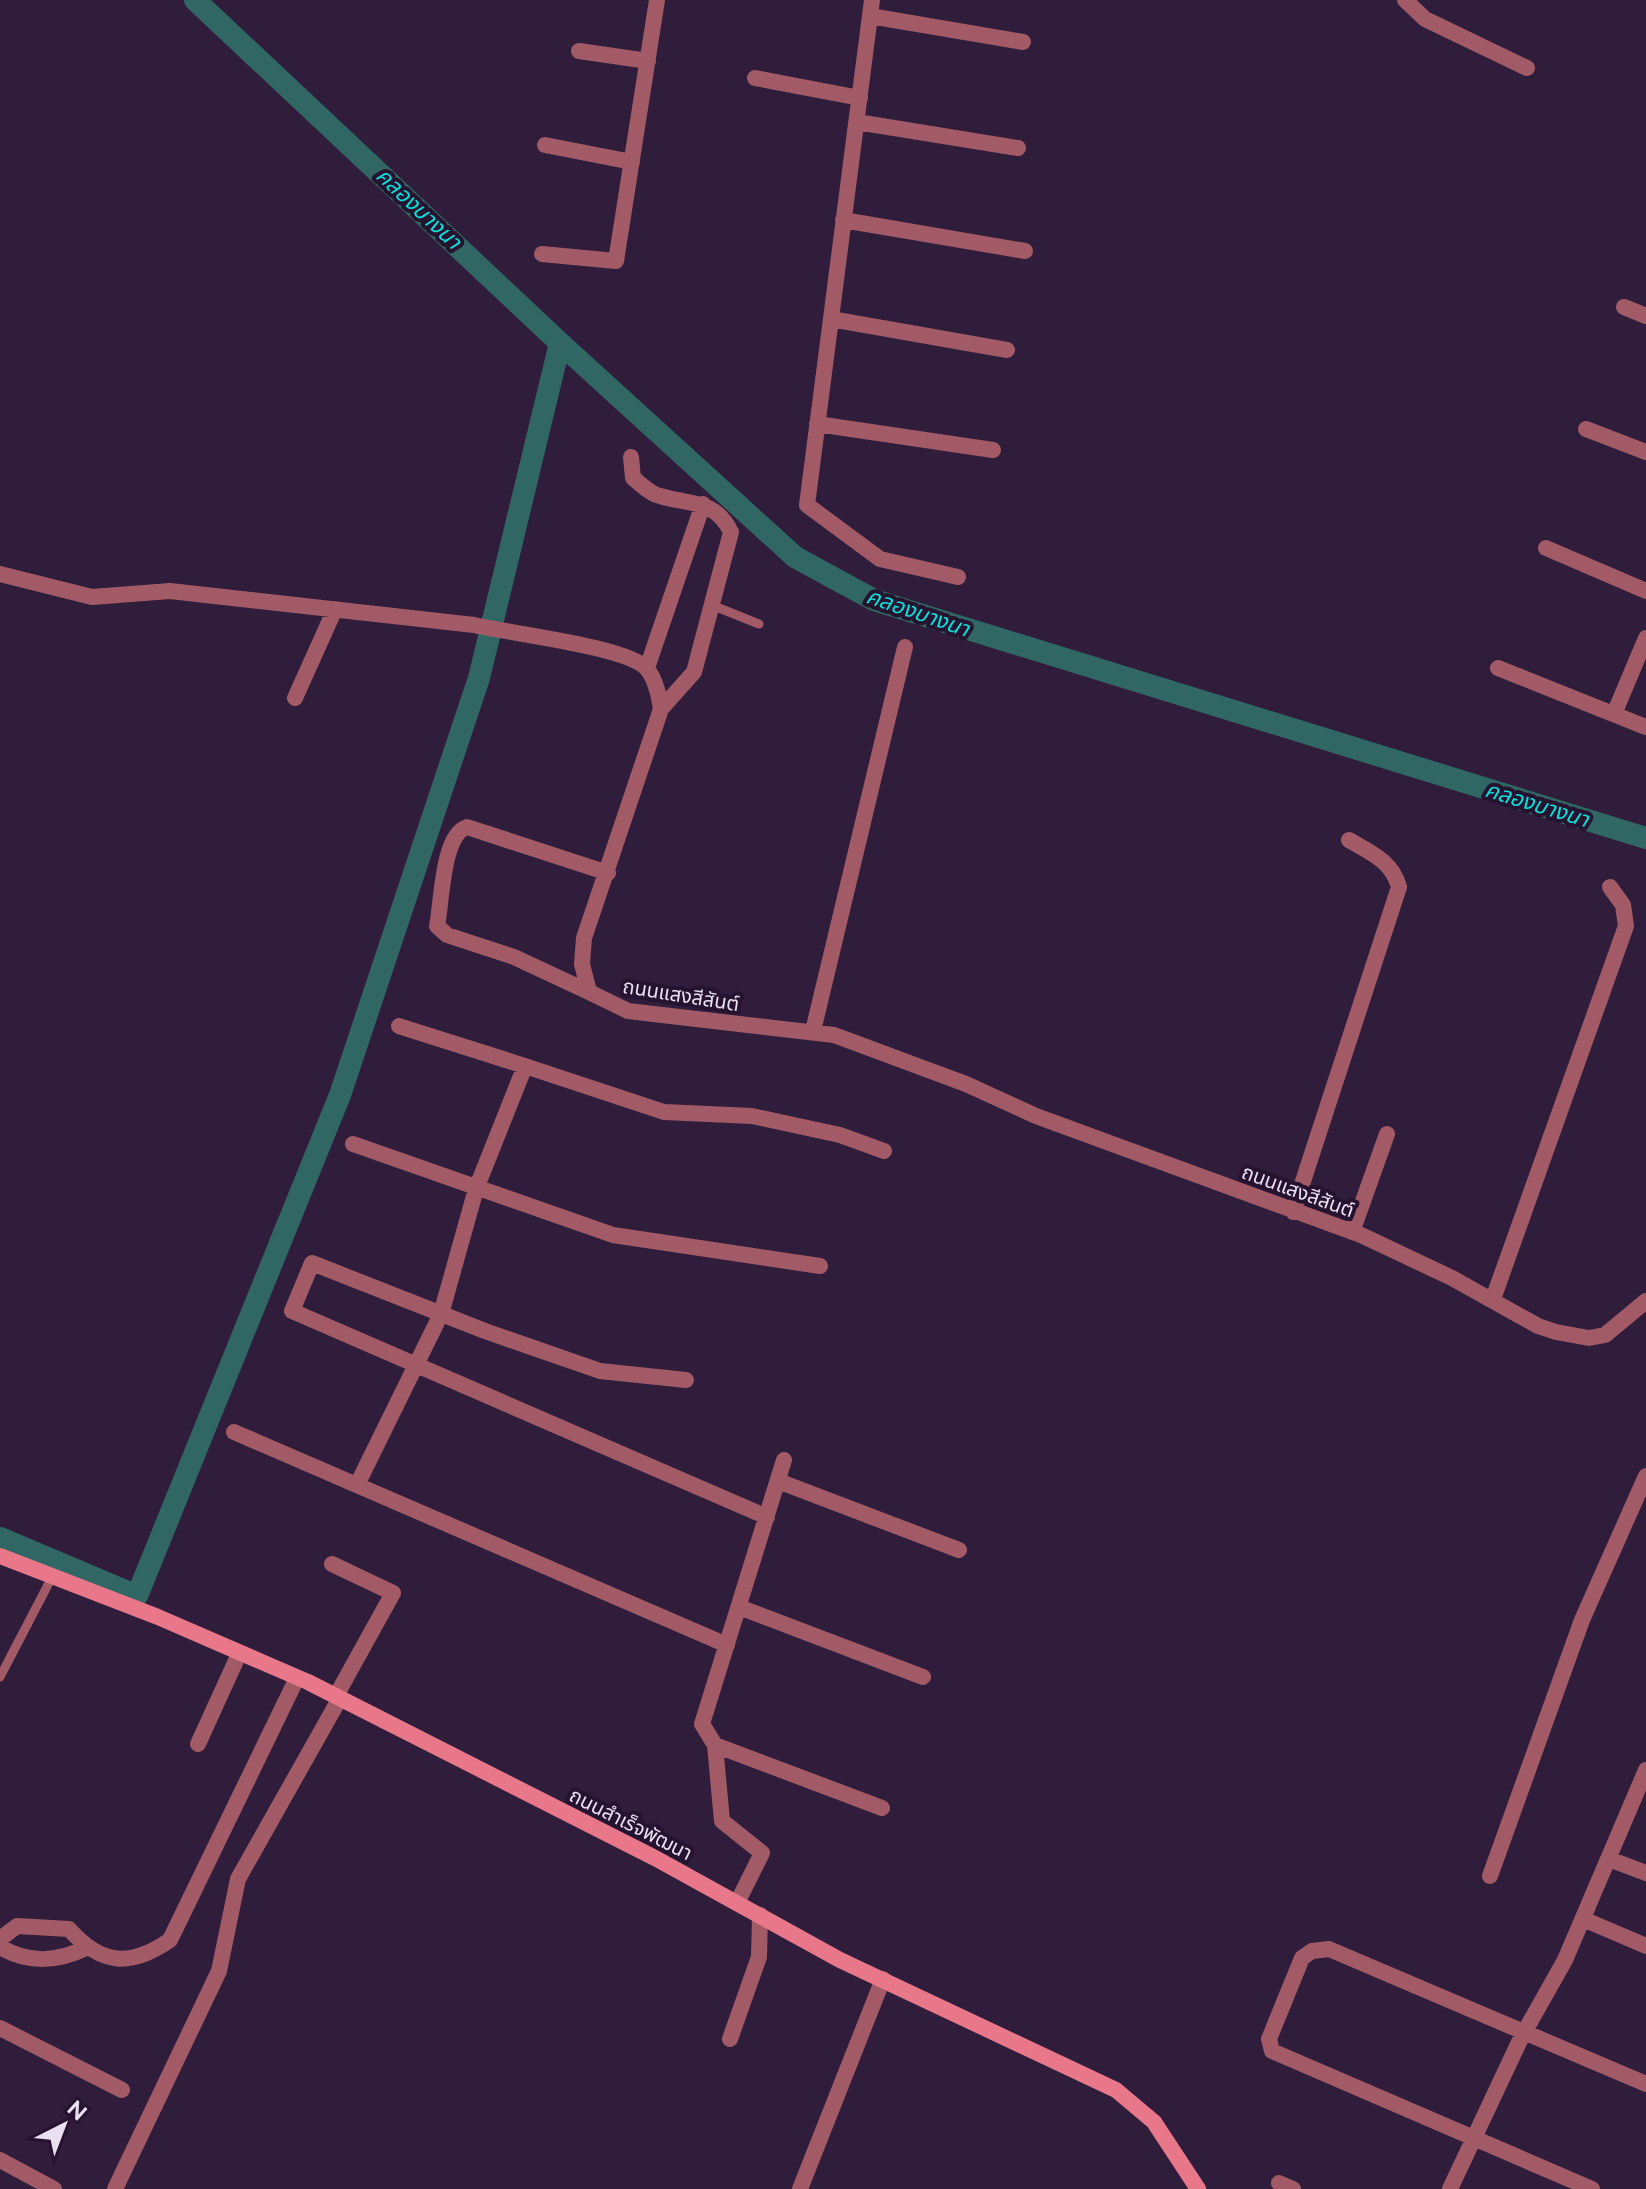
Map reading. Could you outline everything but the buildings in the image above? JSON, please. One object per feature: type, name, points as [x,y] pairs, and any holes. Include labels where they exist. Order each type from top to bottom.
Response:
[{"type":"street","points":[[542,254],[616,261],[657,0]]},
{"type":"street","points":[[1405,0],[1425,19],[1527,68]]},
{"type":"street","points":[[958,577],[880,559],[807,505],[871,8],[1023,42]]},
{"type":"street","points":[[579,51],[648,61]]},
{"type":"street","points":[[755,78],[860,98]]},
{"type":"street","points":[[857,122],[1018,148]]},
{"type":"street","points":[[545,145],[632,162]]},
{"type":"street","points":[[843,220],[1025,251]]},
{"type":"street","points":[[1624,307],[1646,316]]},
{"type":"street","points":[[831,319],[1007,350]]},
{"type":"street","points":[[817,424],[993,450]]},
{"type":"street","points":[[1586,429],[1646,452]]},
{"type":"street","points":[[589,992],[582,964],[584,938],[661,709],[694,672],[714,606],[731,532],[724,519],[703,504],[657,496],[633,478],[631,457]]},
{"type":"street","points":[[647,668],[703,504]]},
{"type":"street","points":[[1546,548],[1646,591]]},
{"type":"street","points":[[0,574],[92,597],[170,591],[474,625],[523,637],[595,647],[633,659],[647,668],[658,688],[661,709]]},
{"type":"street","points":[[295,698],[335,609]]},
{"type":"street","points":[[1614,714],[1646,638]]},
{"type":"street","points":[[813,1031],[905,647]]},
{"type":"street","points":[[1498,668],[1646,727]]},
{"type":"street","name":"ถนนแสงสีสันต์","points":[[608,873],[467,827],[460,829],[449,847],[437,926],[447,935],[514,957],[628,1011],[813,1031],[927,1068],[1036,1116],[1352,1232],[1493,1299],[1538,1326],[1589,1338],[1605,1335],[1646,1301]]},
{"type":"street","points":[[1293,1212],[1399,887],[1395,871],[1386,862],[1349,840]]},
{"type":"street","points":[[1493,1299],[1626,926],[1623,905],[1610,887]]},
{"type":"street","points":[[399,1026],[664,1112],[752,1116],[840,1135],[884,1151]]},
{"type":"street","points":[[357,1485],[441,1314],[476,1189],[525,1066]]},
{"type":"street","points":[[1352,1232],[1387,1134]]},
{"type":"street","points":[[353,1144],[613,1235],[820,1266]]},
{"type":"street","points":[[686,1380],[600,1371],[441,1314],[312,1263],[292,1311],[767,1517]]},
{"type":"street","points":[[234,1432],[727,1645]]},
{"type":"street","points":[[737,1903],[762,1853],[722,1821],[715,1745],[702,1724],[784,1460]]},
{"type":"street","points":[[1490,1876],[1582,1620],[1646,1476]]},
{"type":"street","points":[[778,1481],[959,1550]]},
{"type":"street","name":"ถนนสำเร็จพัฒนา","points":[[0,1556],[51,1579],[158,1617],[338,1697],[760,1915],[840,1960],[1116,2090],[1154,2122],[1198,2189]]},
{"type":"street","points":[[115,2189],[219,1971],[238,1879],[393,1593],[332,1564]]},
{"type":"street","points":[[739,1607],[923,1677]]},
{"type":"street","points":[[198,1744],[239,1654]]},
{"type":"street","points":[[0,1939],[17,1926],[69,1929],[86,1948],[128,1960],[145,1957],[170,1940],[297,1678]]},
{"type":"street","points":[[715,1745],[882,1808]]},
{"type":"street","points":[[1450,2189],[1526,2030],[1565,1960],[1646,1770]]},
{"type":"street","points":[[1609,1859],[1646,1873]]},
{"type":"street","points":[[730,2039],[759,1957],[760,1915]]},
{"type":"street","points":[[1583,1919],[1646,1946]]},
{"type":"street","points":[[0,1947],[19,1958],[63,1959],[86,1948]]},
{"type":"street","points":[[1592,2189],[1272,2051],[1269,2039],[1302,1958],[1312,1951],[1329,1949],[1526,2030],[1646,2084]]},
{"type":"street","points":[[800,2189],[883,1979]]},
{"type":"street","points":[[0,2028],[122,2090]]},
{"type":"street","points":[[0,2160],[54,2189]]},
{"type":"lane","points":[[714,606],[759,624]]},
{"type":"lane","points":[[0,1677],[51,1579]]},
{"type":"waterway","name":"คลองบางนา","points":[[195,0],[560,343],[795,557],[874,600],[1646,838]]},
{"type":"waterway","points":[[0,1538],[137,1596],[340,1095],[479,678],[560,343]]}]
